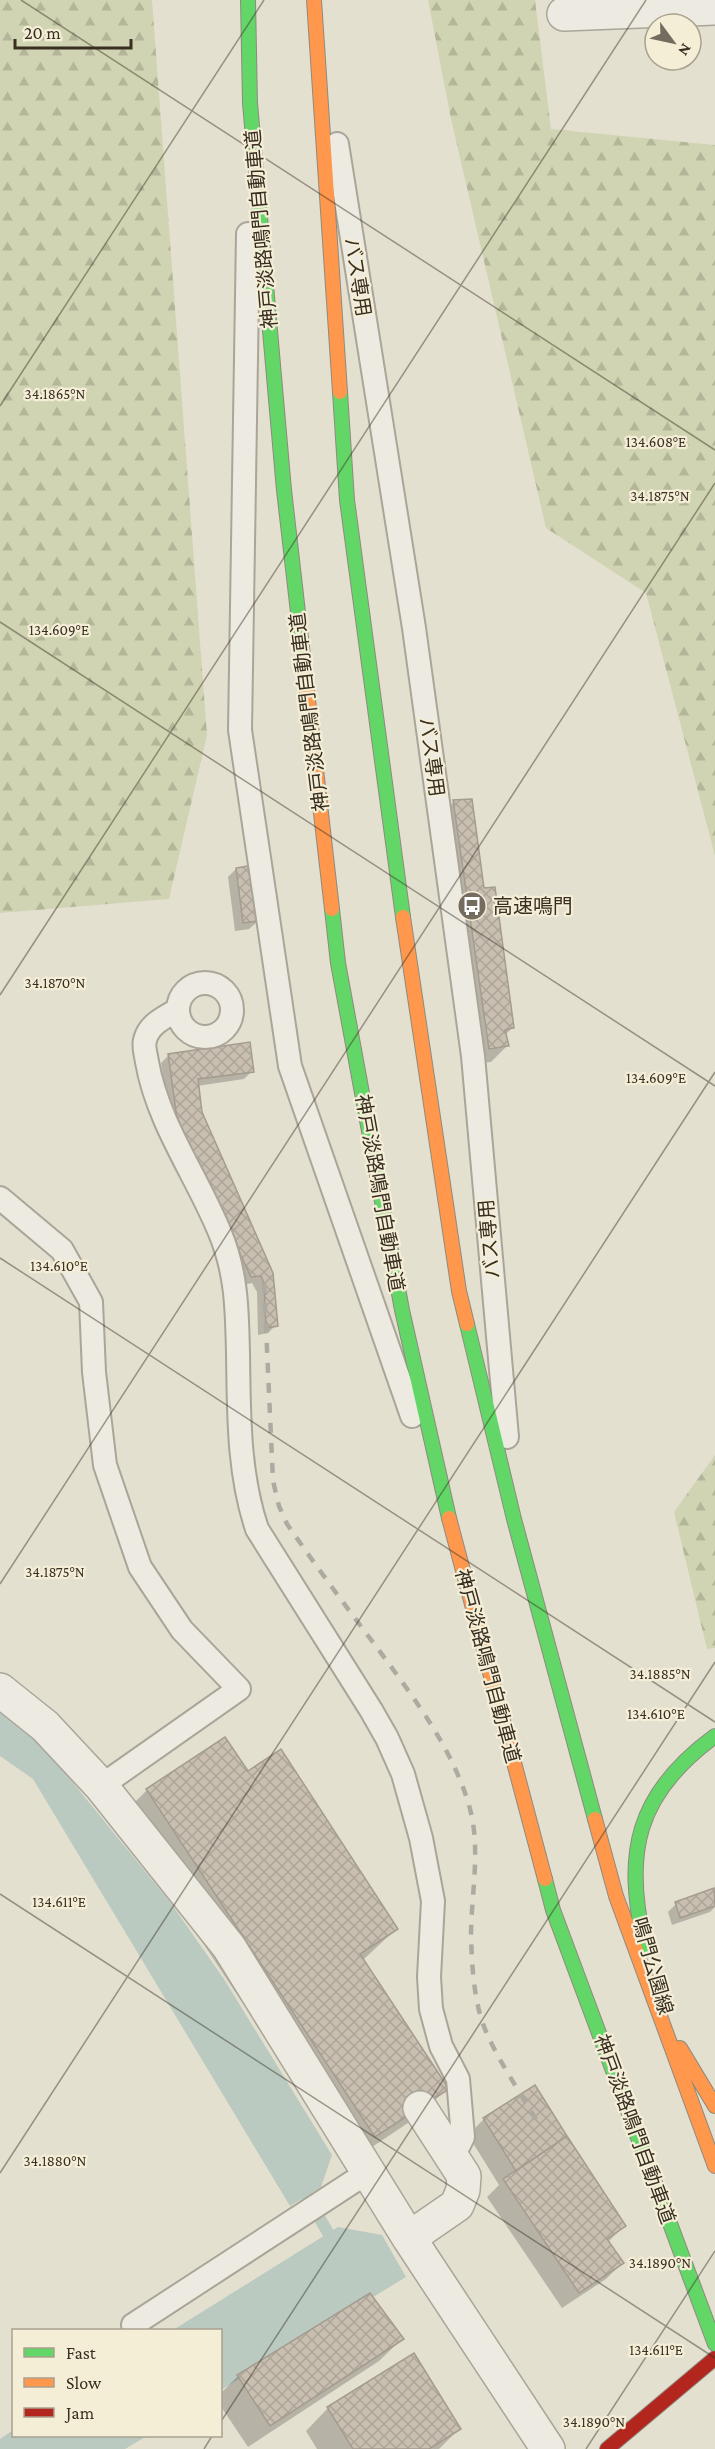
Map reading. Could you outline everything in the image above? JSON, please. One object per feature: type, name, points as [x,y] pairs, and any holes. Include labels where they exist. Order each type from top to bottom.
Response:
[{"type":"main road","name":"神戸淡路鳴門自動車道","points":[[248,0],[250,103],[284,490],[338,963],[402,1310],[450,1525],[553,1910],[715,2344]]},
{"type":"main road","points":[[314,0],[348,512],[411,979],[459,1291],[514,1518],[616,1896],[715,2166]]},
{"type":"main road","name":"鳴門公園線","points":[[715,1736],[701,1745],[663,1782],[640,1830],[635,1877],[637,1922],[672,2034],[715,2106]]},
{"type":"main road","points":[[607,2449],[715,2358]]},
{"type":"street","points":[[564,14],[715,8]]},
{"type":"street","points":[[0,1689],[45,1726],[101,1786],[229,1947],[409,2238],[548,2449]]},
{"type":"street","points":[[409,2238],[457,2205],[464,2190],[464,2176],[420,2108]]},
{"type":"lane","name":"バス専用","points":[[314,0],[414,628],[473,1056],[514,1518]]},
{"type":"lane","points":[[250,103],[240,730],[290,1066],[450,1525]]},
{"type":"lane","points":[[177,1010],[157,1022],[149,1031],[144,1042],[149,1073],[165,1122],[220,1232],[230,1260],[237,1291],[240,1429],[247,1499],[257,1529],[371,1710],[403,1774],[421,1838],[433,1901],[429,1967],[431,2009],[441,2046],[458,2079],[463,2137],[452,2158]]},
{"type":"lane","points":[[0,1198],[62,1251],[92,1302],[94,1372],[105,1465],[140,1567],[182,1630],[239,1689],[101,1786]]},
{"type":"lane","points":[[133,2325],[368,2172]]},
{"type":"green space","points":[[0,0],[152,0],[207,735],[169,899],[0,913]]},
{"type":"green space","points":[[428,0],[535,0],[551,129],[715,145],[715,856],[646,593],[546,528],[451,119]]},
{"type":"green space","points":[[715,1455],[715,1648],[707,1649],[674,1512]]},
{"type":"shaded area","points":[[0,1712],[44,1747],[170,1902],[224,1979],[332,2155],[321,2187],[290,2206],[33,1779],[0,1756]]},
{"type":"shaded area","points":[[338,2227],[382,2235],[406,2277],[222,2389],[222,2329],[175,2329]]},
{"type":"shaded area","points":[[12,2431],[12,2437],[145,2437],[125,2449],[0,2449],[0,2439]]},
{"type":"building","points":[[472,799],[484,888],[495,887],[514,1028],[505,1030],[509,1046],[489,1049],[453,800]]},
{"type":"building","points":[[253,865],[259,921],[243,923],[236,868]]},
{"type":"building","points":[[250,1042],[254,1072],[198,1079],[202,1112],[273,1273],[278,1326],[266,1328],[264,1283],[261,1276],[251,1277],[177,1118],[168,1054]]},
{"type":"building","points":[[225,1737],[248,1771],[281,1749],[398,1929],[360,1954],[449,2089],[375,2137],[146,1789]]},
{"type":"building","points":[[714,1888],[715,1906],[680,1918],[675,1902]]},
{"type":"building","points":[[535,2085],[567,2136],[516,2171],[483,2118]]},
{"type":"building","points":[[567,2136],[626,2226],[607,2239],[624,2263],[579,2293],[503,2179]]},
{"type":"building","points":[[370,2293],[404,2339],[270,2426],[237,2375]]},
{"type":"building","points":[[414,2353],[461,2429],[429,2449],[353,2449],[327,2407]]},
{"type":"waterway","points":[[299,2182],[335,2245]]},
{"type":"railway","points":[[264,1283],[273,1481],[279,1506],[298,1540],[432,1725],[463,1787],[470,1809],[475,1840],[471,1936],[476,1999],[487,2034],[539,2125]]},
{"type":"traffic: fast","points":[[248,0],[250,103],[284,490],[307,691]]},
{"type":"traffic: fast","points":[[340,392],[347,500],[403,917]]},
{"type":"traffic: fast","points":[[332,909],[338,963],[402,1310],[449,1518]]},
{"type":"traffic: fast","points":[[467,1324],[514,1519],[595,1819]]},
{"type":"traffic: fast","points":[[645,1946],[638,1913],[636,1882],[637,1854],[642,1828],[652,1803],[668,1780],[688,1758],[715,1736]]},
{"type":"traffic: fast","points":[[545,1879],[553,1910],[715,2344]]},
{"type":"traffic: slow","points":[[314,0],[340,392]]},
{"type":"traffic: slow","points":[[307,691],[332,909]]},
{"type":"traffic: slow","points":[[403,917],[459,1291],[467,1324]]},
{"type":"traffic: slow","points":[[449,1518],[545,1879]]},
{"type":"traffic: slow","points":[[595,1819],[616,1896],[715,2166]]},
{"type":"traffic: slow","points":[[680,2048],[715,2106]]},
{"type":"traffic: jam","points":[[607,2449],[715,2358]]},
{"type":"place","name":"高速鳴門","points":[[472,906]]}]
